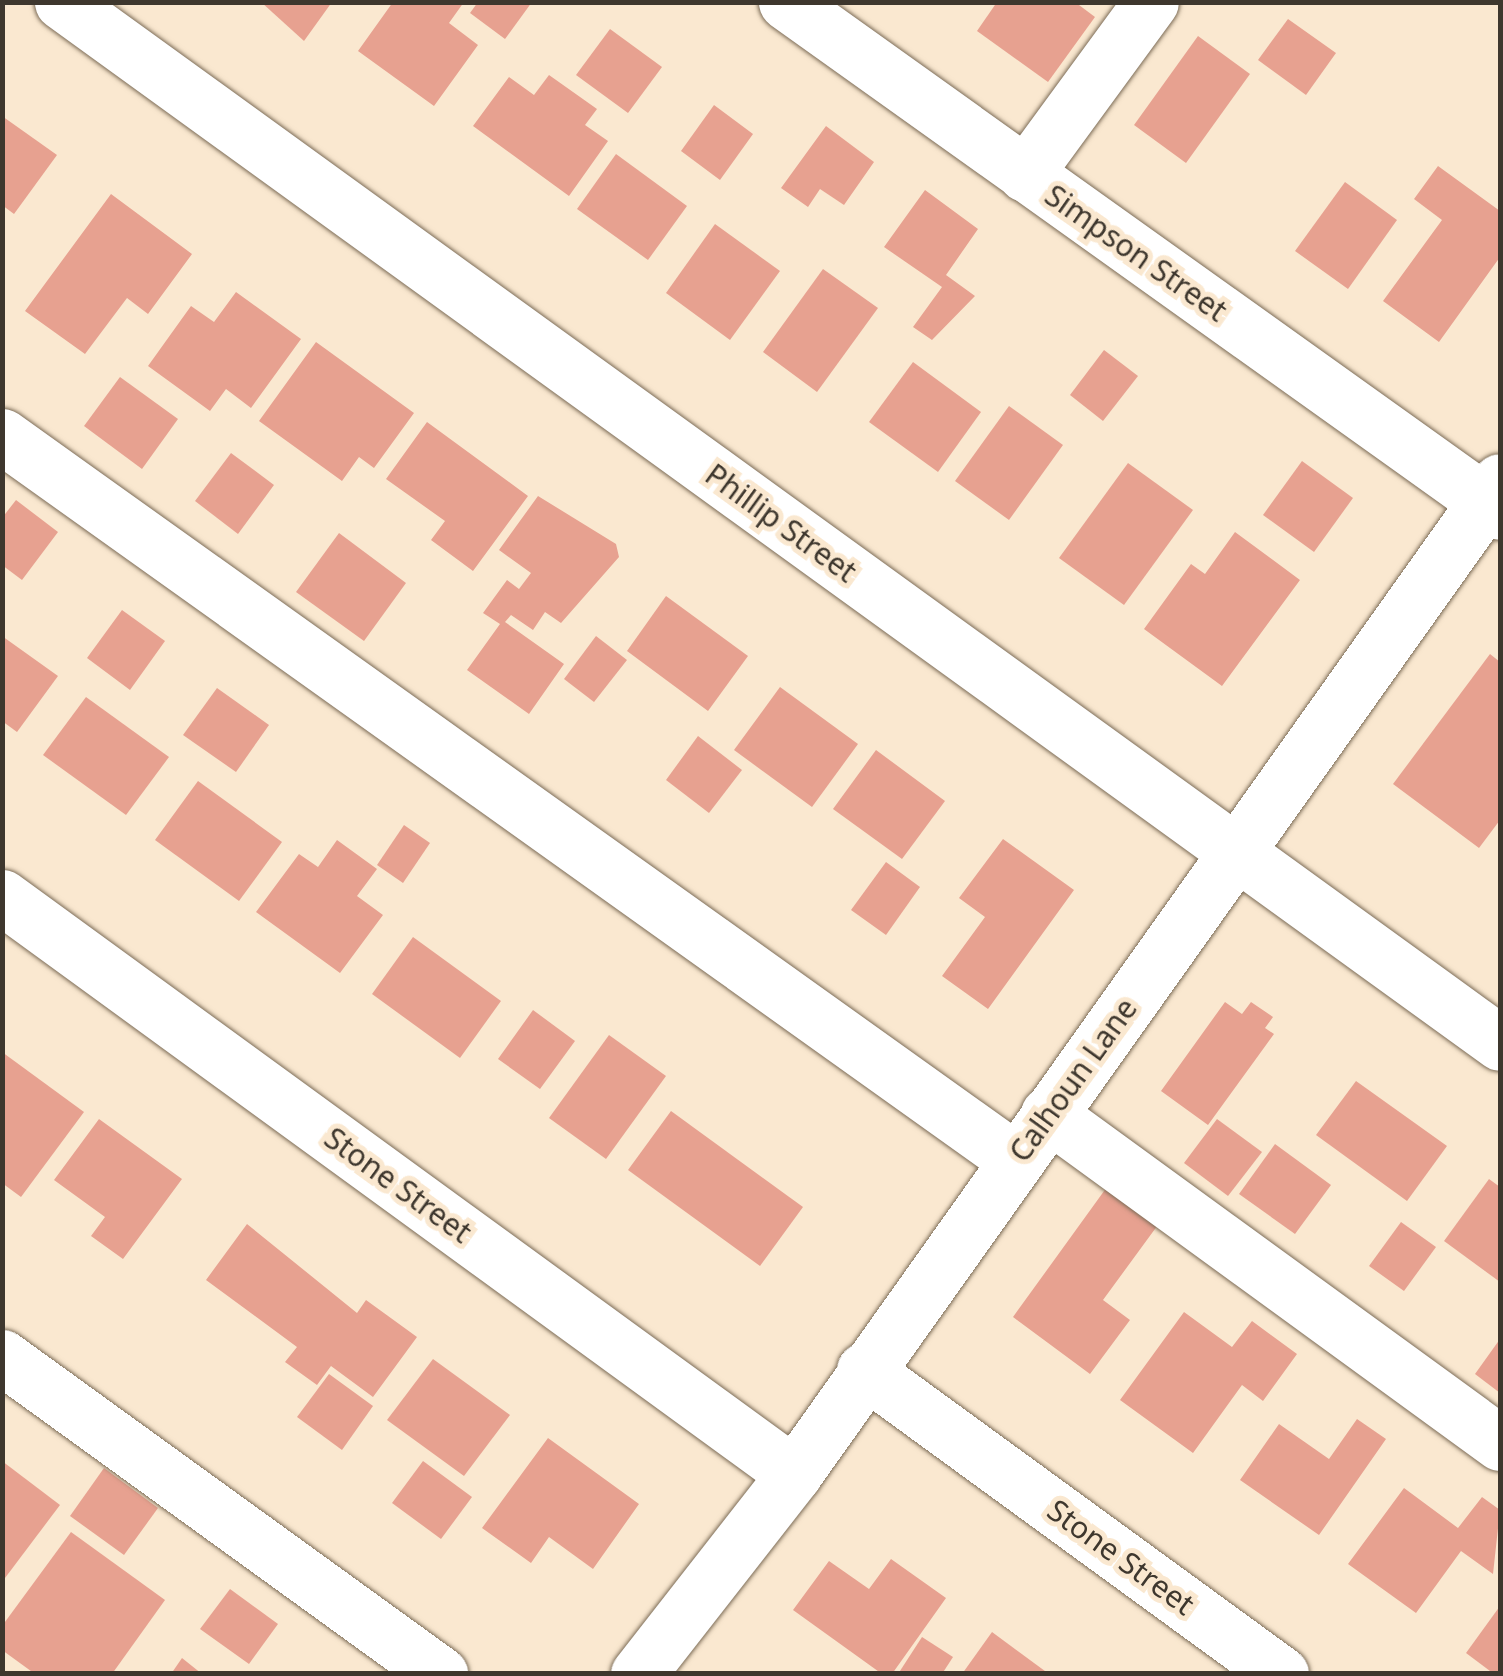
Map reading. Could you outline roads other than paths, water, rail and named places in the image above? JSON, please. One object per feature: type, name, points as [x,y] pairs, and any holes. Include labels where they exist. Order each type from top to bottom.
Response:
[{"type":"street","name":"Phillip Street","points":[[62,2],[1500,1043]]},
{"type":"street","name":"Simpson Street","points":[[786,2],[1024,174],[1496,498]]},
{"type":"street","points":[[1024,174],[1152,2]]},
{"type":"street","points":[[2,436],[1016,1160]]},
{"type":"street","name":"Calhoun Lane","points":[[660,1666],[864,1370],[1496,498]]},
{"type":"street","name":"Stone Street","points":[[2,897],[794,1474]]},
{"type":"street","points":[[1048,1114],[1500,1443]]},
{"type":"street","points":[[2,1357],[440,1674]]},
{"type":"street","name":"Stone Street","points":[[864,1370],[1281,1674]]}]
